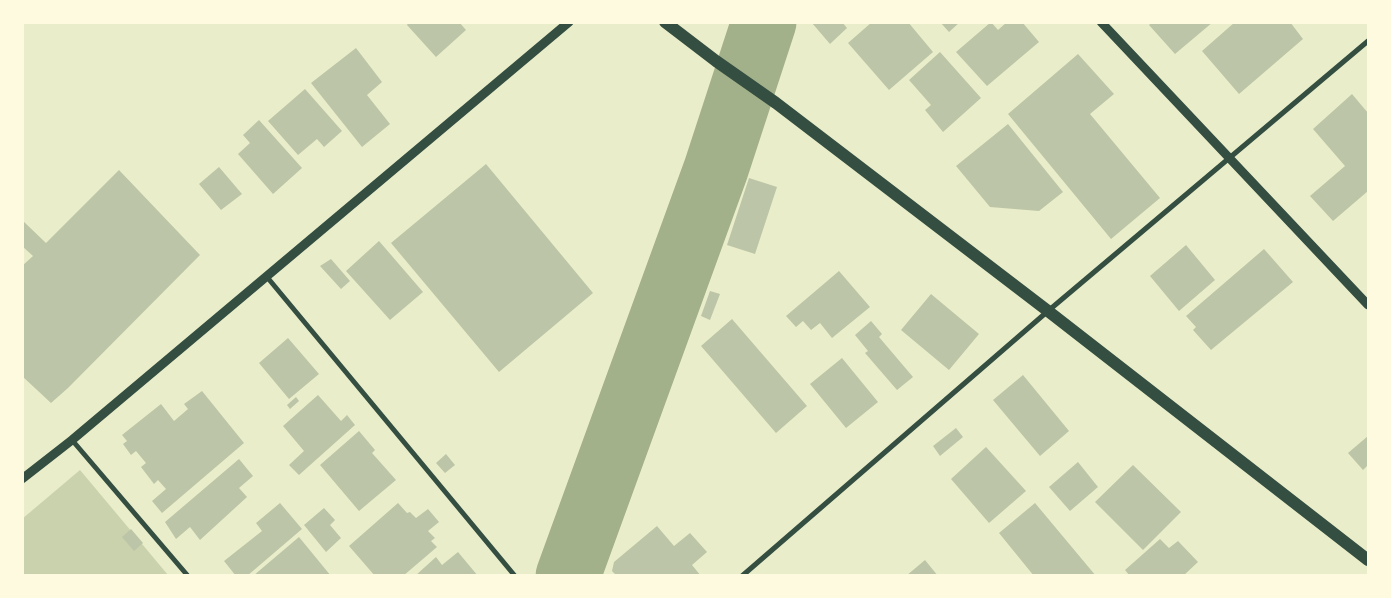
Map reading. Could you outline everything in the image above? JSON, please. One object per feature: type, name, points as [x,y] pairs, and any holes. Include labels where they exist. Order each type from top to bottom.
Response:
[{"type":"main road","points":[[665,22],[776,103],[1048,311],[1368,560]]},
{"type":"street","points":[[22,480],[267,277],[569,22]]},
{"type":"street","points":[[1101,22],[1368,304]]},
{"type":"street","points":[[742,576],[1048,311],[1368,41]]},
{"type":"street","points":[[267,277],[515,576]]},
{"type":"street","points":[[72,440],[188,576]]},
{"type":"green space","points":[[80,470],[168,575],[23,575],[22,519]]},
{"type":"building","points":[[409,22],[459,22],[466,30],[436,57],[407,25]]},
{"type":"building","points":[[813,22],[842,22],[847,28],[830,44]]},
{"type":"building","points":[[872,22],[908,22],[933,52],[889,90],[848,43]]},
{"type":"building","points":[[940,22],[960,22],[949,32]]},
{"type":"building","points":[[991,22],[998,30],[1007,22],[1022,22],[1039,42],[987,86],[956,52]]},
{"type":"building","points":[[1152,22],[1213,22],[1175,54],[1149,25]]},
{"type":"building","points":[[1235,22],[1290,22],[1303,39],[1239,94],[1202,51]]},
{"type":"building","points":[[356,48],[382,82],[367,95],[390,124],[362,147],[311,83]]},
{"type":"building","points":[[940,52],[981,98],[943,132],[925,110],[931,105],[909,80]]},
{"type":"building","points":[[1078,54],[1114,94],[1090,114],[1160,198],[1111,239],[1008,114]]},
{"type":"building","points":[[305,89],[342,131],[324,147],[317,139],[298,155],[268,121]]},
{"type":"building","points":[[1352,94],[1368,113],[1368,191],[1333,221],[1310,196],[1345,166],[1313,129]]},
{"type":"building","points":[[259,120],[302,168],[273,194],[238,154],[250,143],[243,135]]},
{"type":"building","points":[[1008,124],[1063,192],[1039,211],[990,207],[956,166]]},
{"type":"building","points":[[486,164],[593,293],[499,372],[391,243]]},
{"type":"building","points":[[219,167],[242,194],[221,210],[199,184]]},
{"type":"building","points":[[119,170],[200,255],[51,403],[22,376],[22,266],[33,256],[22,246],[22,220],[46,243]]},
{"type":"building","points":[[749,178],[777,187],[755,254],[727,245]]},
{"type":"building","points":[[379,241],[423,292],[390,320],[346,271]]},
{"type":"building","points":[[1186,245],[1215,280],[1179,311],[1150,276]]},
{"type":"building","points":[[1264,249],[1293,282],[1211,350],[1193,330],[1196,327],[1186,316]]},
{"type":"building","points":[[331,259],[350,281],[341,289],[320,266]]},
{"type":"building","points":[[839,271],[870,307],[832,338],[820,323],[811,330],[803,321],[796,327],[786,316]]},
{"type":"building","points":[[710,291],[720,294],[710,320],[701,316]]},
{"type":"building","points":[[931,294],[979,334],[949,370],[901,330]]},
{"type":"building","points":[[732,319],[807,406],[776,433],[701,346]]},
{"type":"building","points":[[871,321],[882,334],[879,337],[913,377],[897,390],[865,353],[868,351],[855,335]]},
{"type":"building","points":[[288,338],[319,374],[289,399],[259,363]]},
{"type":"building","points":[[842,358],[878,402],[846,428],[810,384]]},
{"type":"building","points":[[1023,375],[1069,431],[1040,456],[993,400]]},
{"type":"building","points":[[202,391],[244,443],[162,513],[152,501],[166,489],[158,480],[154,484],[141,467],[146,463],[136,451],[131,455],[123,444],[127,441],[122,435],[161,404],[174,421],[188,409],[184,404]]},
{"type":"building","points":[[318,395],[341,421],[347,415],[355,425],[299,475],[289,465],[304,451],[283,426]]},
{"type":"building","points":[[296,397],[299,401],[290,409],[287,405]]},
{"type":"building","points":[[956,428],[963,437],[940,456],[933,446]]},
{"type":"building","points":[[359,431],[375,450],[372,453],[396,480],[359,511],[320,465]]},
{"type":"building","points":[[1368,436],[1368,465],[1363,470],[1348,453]]},
{"type":"building","points":[[986,447],[1026,491],[989,523],[951,479]]},
{"type":"building","points":[[446,454],[455,465],[445,473],[436,463]]},
{"type":"building","points":[[239,459],[253,476],[239,488],[247,497],[200,540],[190,527],[176,539],[165,522]]},
{"type":"building","points":[[1078,462],[1098,487],[1070,511],[1049,487]]},
{"type":"building","points":[[1133,465],[1181,512],[1143,550],[1095,502]]},
{"type":"building","points":[[280,503],[302,529],[247,576],[236,576],[224,561],[262,531],[256,523]]},
{"type":"building","points":[[398,503],[407,513],[410,512],[416,518],[428,509],[439,522],[428,531],[435,538],[431,541],[437,547],[403,576],[375,576],[349,546]]},
{"type":"building","points":[[1035,503],[1096,576],[1034,576],[999,533]]},
{"type":"building","points":[[324,508],[335,520],[330,525],[341,538],[326,552],[304,525]]},
{"type":"building","points":[[657,526],[674,546],[690,533],[707,552],[692,565],[701,576],[617,576],[612,571],[614,562]]},
{"type":"building","points":[[131,529],[143,543],[134,551],[122,537]]},
{"type":"building","points":[[299,537],[331,576],[253,576]]},
{"type":"building","points":[[1160,539],[1169,548],[1178,541],[1198,562],[1183,576],[1130,576],[1125,570]]},
{"type":"building","points":[[458,552],[478,576],[415,576],[436,557],[442,565]]},
{"type":"building","points":[[925,560],[938,576],[906,576]]},
{"type":"waterway","points":[[568,576],[716,169],[764,22]]}]
